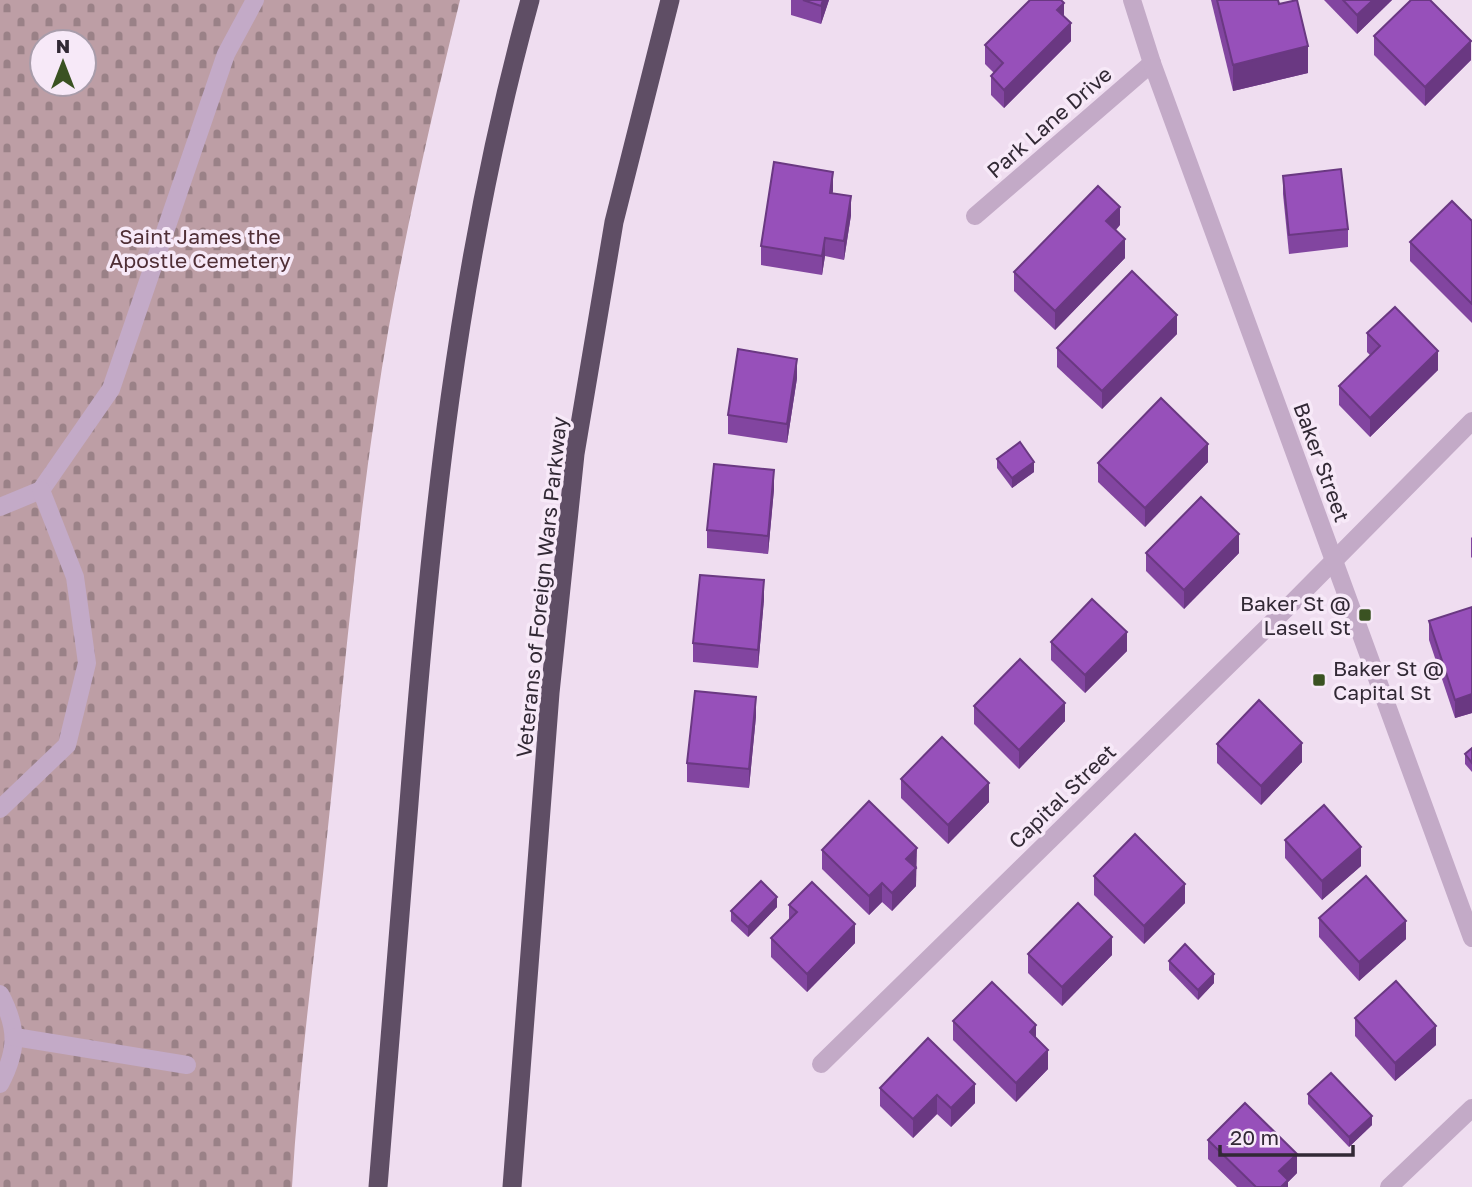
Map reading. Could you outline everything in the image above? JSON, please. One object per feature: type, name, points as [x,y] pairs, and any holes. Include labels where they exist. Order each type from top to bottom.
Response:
[{"type":"highway","points":[[378,1187],[421,645],[445,424],[477,231],[530,0]]},
{"type":"highway","name":"Veterans of Foreign Wars Parkway","points":[[512,1187],[551,679],[575,454],[614,222],[670,0]]},
{"type":"street","points":[[0,508],[41,490],[111,389],[226,54],[255,0]]},
{"type":"street","name":"Baker Street","points":[[1132,0],[1152,63],[1472,938]]},
{"type":"street","name":"Park Lane Drive","points":[[975,216],[1152,63]]},
{"type":"street","name":"Capital Street","points":[[821,1064],[1334,561],[1472,421]]},
{"type":"street","points":[[0,809],[67,745],[87,663],[75,577],[41,490]]},
{"type":"street","points":[[0,994],[10,1014],[15,1037],[11,1061],[0,1084]]},
{"type":"street","points":[[15,1037],[187,1065]]},
{"type":"street","points":[[1389,1187],[1472,1108]]},
{"type":"green space","name":"Saint James the Apostle Cemetery","points":[[0,0],[460,0],[403,254],[384,356],[369,460],[303,1052],[292,1187],[0,1187]]},
{"type":"building","points":[[803,0],[823,0],[821,6]]},
{"type":"building","points":[[1030,0],[1061,0],[1064,3],[1057,10],[1071,23],[1004,90],[991,76],[1003,63],[985,45]]},
{"type":"building","points":[[1217,0],[1278,0],[1279,4],[1297,0],[1308,46],[1233,65]]},
{"type":"building","points":[[1343,0],[1373,0],[1357,15]]},
{"type":"building","points":[[1411,0],[1430,0],[1471,41],[1425,87],[1374,36]]},
{"type":"building","points":[[774,162],[833,172],[830,193],[851,196],[844,241],[825,238],[822,256],[761,246]]},
{"type":"building","points":[[1341,169],[1348,229],[1289,235],[1283,176]]},
{"type":"building","points":[[1098,186],[1120,207],[1106,221],[1125,239],[1055,311],[1014,272]]},
{"type":"building","points":[[1452,201],[1472,221],[1472,304],[1410,242]]},
{"type":"building","points":[[1132,271],[1177,315],[1102,391],[1057,348]]},
{"type":"building","points":[[1395,307],[1438,351],[1370,418],[1339,386],[1380,346],[1367,333]]},
{"type":"building","points":[[738,349],[797,359],[787,424],[728,415]]},
{"type":"building","points":[[1161,398],[1208,444],[1145,508],[1098,463]]},
{"type":"building","points":[[1020,442],[1034,462],[1012,478],[997,459]]},
{"type":"building","points":[[714,464],[774,470],[768,536],[707,530]]},
{"type":"building","points":[[1201,497],[1239,534],[1184,590],[1146,553]]},
{"type":"building","points":[[700,575],[764,580],[758,650],[693,643]]},
{"type":"building","points":[[1092,599],[1127,632],[1085,675],[1051,642]]},
{"type":"building","points":[[1472,607],[1472,694],[1455,700],[1429,621]]},
{"type":"building","points":[[1020,659],[1065,703],[1019,750],[974,706]]},
{"type":"building","points":[[695,691],[756,697],[749,769],[687,763]]},
{"type":"building","points":[[1259,700],[1302,743],[1261,786],[1217,744]]},
{"type":"building","points":[[942,737],[989,783],[948,825],[901,779]]},
{"type":"building","points":[[1472,748],[1472,763],[1465,754]]},
{"type":"building","points":[[869,801],[917,848],[906,859],[916,868],[892,893],[882,883],[869,896],[822,850]]},
{"type":"building","points":[[1324,805],[1361,847],[1322,881],[1285,840]]},
{"type":"building","points":[[1135,834],[1185,884],[1144,926],[1094,876]]},
{"type":"building","points":[[1366,876],[1406,921],[1359,962],[1319,918]]},
{"type":"building","points":[[761,881],[777,897],[748,927],[731,911]]},
{"type":"building","points":[[812,882],[855,924],[807,974],[771,938],[797,912],[789,905]]},
{"type":"building","points":[[1078,903],[1112,937],[1062,987],[1028,954]]},
{"type":"building","points":[[1185,944],[1214,974],[1198,990],[1169,961]]},
{"type":"building","points":[[1396,981],[1436,1026],[1395,1063],[1355,1018]]},
{"type":"building","points":[[992,982],[1036,1025],[1030,1032],[1048,1050],[1016,1083],[953,1021]]},
{"type":"building","points":[[928,1038],[975,1084],[951,1108],[937,1095],[913,1119],[880,1088]]},
{"type":"building","points":[[1331,1073],[1372,1116],[1349,1137],[1308,1094]]},
{"type":"building","points":[[1245,1103],[1297,1154],[1279,1171],[1288,1180],[1281,1187],[1256,1187],[1208,1140]]},
{"type":"place","name":"Baker St @ Lasell St","points":[[1365,615]]},
{"type":"place","name":"Baker St @ Capital St","points":[[1319,680]]}]
